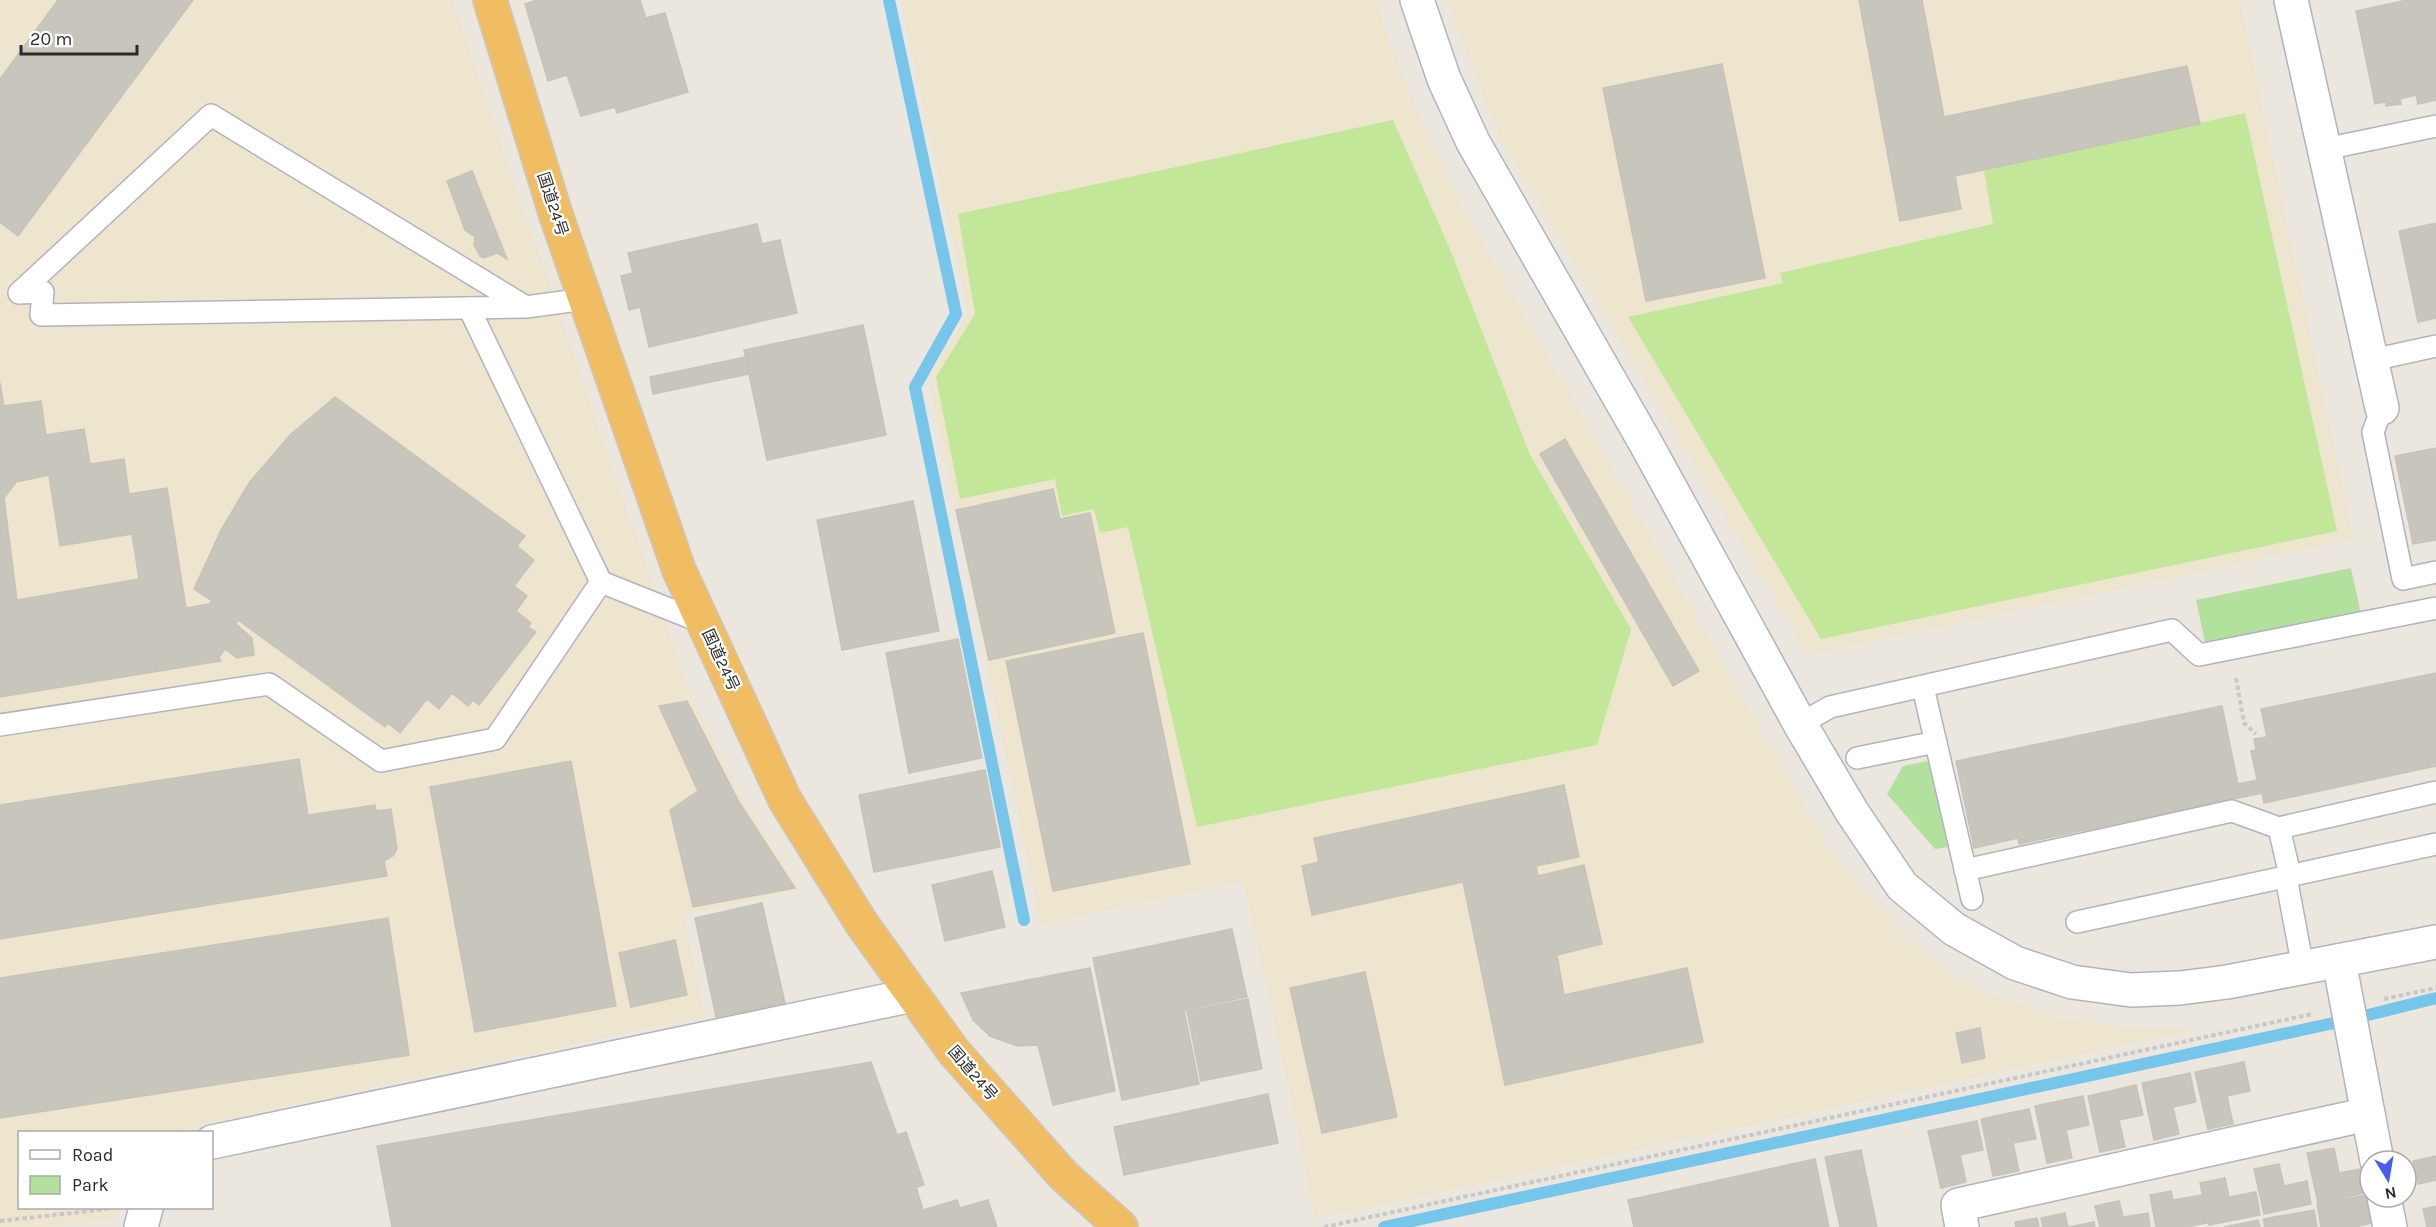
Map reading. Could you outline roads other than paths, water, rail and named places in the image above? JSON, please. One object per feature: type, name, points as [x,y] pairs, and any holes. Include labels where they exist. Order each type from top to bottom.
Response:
[{"type":"highway","name":"国道24号","points":[[490,0],[555,212],[679,570],[785,800],[862,924],[954,1052],[1064,1176],[1121,1227]]},
{"type":"street","points":[[1417,0],[1444,80],[1473,142],[1645,442],[1800,724],[1852,812],[1902,886],[1954,929],[2015,963],[2072,982],[2131,990],[2180,988],[2303,968],[2436,942]]},
{"type":"street","points":[[2291,0],[2382,408]]},
{"type":"street","points":[[2339,961],[2375,1149]]},
{"type":"street","points":[[213,1142],[913,995]]},
{"type":"street","points":[[1962,1227],[1958,1205],[2368,1114]]},
{"type":"street","points":[[141,1227],[146,1209]]},
{"type":"street","points":[[2386,1209],[2390,1227]]},
{"type":"lane","points":[[526,307],[211,115],[19,293],[43,292],[41,315],[526,307],[585,299]]},
{"type":"lane","points":[[2325,149],[2436,126]]},
{"type":"lane","points":[[469,308],[601,582],[704,623]]},
{"type":"lane","points":[[2372,360],[2436,346]]},
{"type":"lane","points":[[2382,408],[2373,432],[2412,613]]},
{"type":"lane","points":[[2403,579],[2436,572]]},
{"type":"lane","points":[[0,725],[269,684],[381,761],[495,739],[601,582]]},
{"type":"lane","points":[[1800,724],[1830,707],[2172,630],[2199,655],[2436,608]]},
{"type":"lane","points":[[1923,687],[1972,899]]},
{"type":"lane","points":[[1857,758],[1936,742]]},
{"type":"lane","points":[[1965,870],[2232,811],[2279,828],[2436,792]]},
{"type":"lane","points":[[2279,828],[2303,968]]},
{"type":"lane","points":[[2077,922],[2436,844]]},
{"type":"waterway","points":[[889,0],[956,314],[915,387],[1024,920]]},
{"type":"waterway","points":[[1384,1227],[2348,1020],[2436,998]]}]
